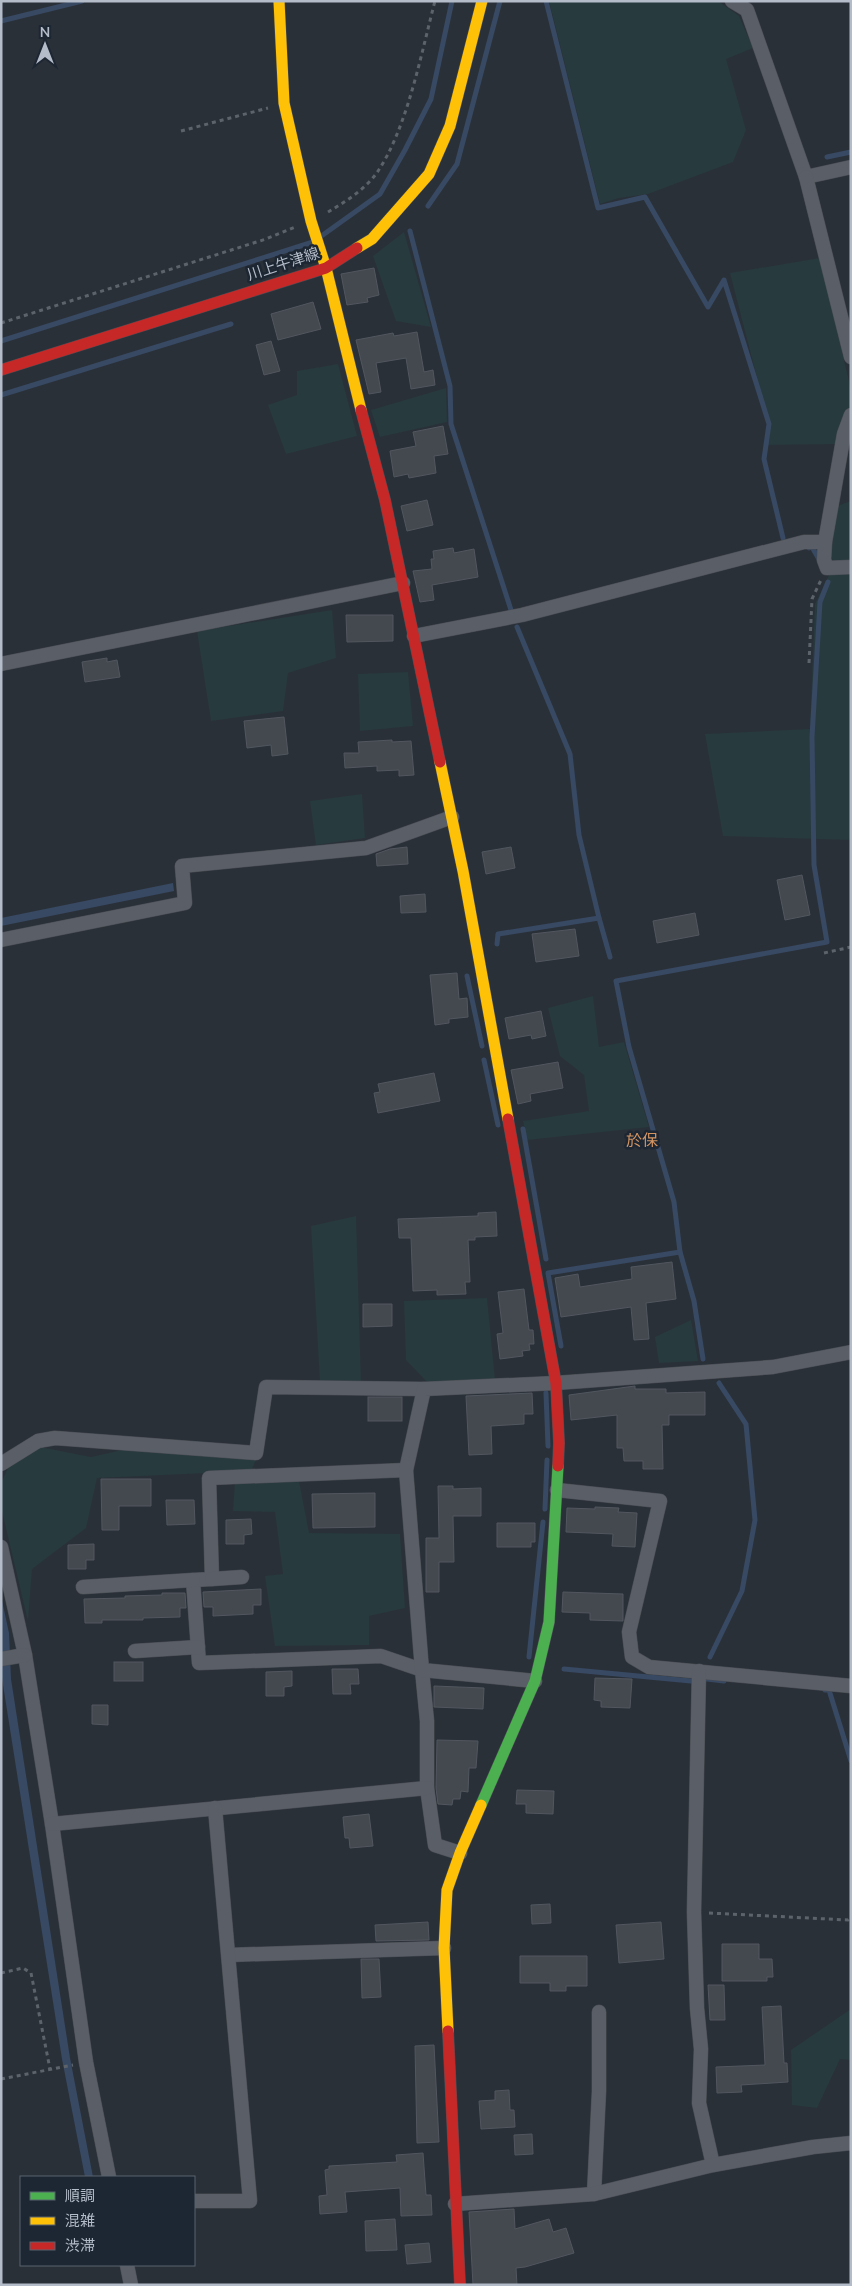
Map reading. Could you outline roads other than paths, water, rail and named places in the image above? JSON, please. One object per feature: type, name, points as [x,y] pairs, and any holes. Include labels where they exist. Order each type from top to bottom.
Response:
[{"type":"street","points":[[279,1],[284,103],[311,221],[326,268],[362,418],[385,500],[403,583],[452,817],[480,963],[556,1383],[559,1443],[557,1490],[549,1622],[543,1653],[535,1681],[460,1853],[447,1890],[444,1948],[460,2285]]},
{"type":"street","name":"川上牛津線","points":[[1,370],[326,268],[372,239],[429,174],[450,126],[482,1]]},
{"type":"street","points":[[732,1],[747,10],[806,177],[851,357]]},
{"type":"street","points":[[806,177],[851,168]]},
{"type":"street","points":[[851,416],[844,434],[824,542],[824,560],[827,568],[851,567]]},
{"type":"street","points":[[414,636],[522,615],[804,542],[824,542]]},
{"type":"street","points":[[1,664],[403,583]]},
{"type":"street","points":[[1,940],[185,903],[182,866],[366,848],[452,817]]},
{"type":"street","points":[[1,1464],[38,1441],[55,1438],[256,1453],[266,1386],[424,1389],[556,1383],[773,1367],[851,1352]]},
{"type":"street","points":[[424,1389],[406,1470],[427,1721],[427,1788],[435,1845],[460,1853]]},
{"type":"street","points":[[212,1579],[208,1478],[406,1470]]},
{"type":"street","points":[[557,1490],[660,1501],[629,1632],[632,1656],[649,1667],[851,1686]]},
{"type":"street","points":[[1,1547],[25,1655],[52,1824],[86,2062],[109,2176]]},
{"type":"street","points":[[84,1587],[242,1577]]},
{"type":"street","points":[[193,1580],[199,1663],[381,1656],[422,1670],[535,1681]]},
{"type":"street","points":[[134,1651],[198,1647]]},
{"type":"street","points":[[1,1659],[25,1655]]},
{"type":"street","points":[[699,1671],[694,1912],[697,2008],[702,2049],[700,2103],[712,2165]]},
{"type":"street","points":[[52,1824],[427,1788]]},
{"type":"street","points":[[195,2201],[250,2202],[216,1808]]},
{"type":"street","points":[[228,1955],[444,1948]]},
{"type":"street","points":[[594,2194],[599,2091],[599,2012]]},
{"type":"street","points":[[456,2204],[594,2194],[712,2165],[814,2146],[851,2143]]},
{"type":"street","points":[[127,2266],[131,2285]]},
{"type":"water","points":[[173,883],[174,891],[1,926],[1,918]]},
{"type":"water","points":[[1,1596],[9,1633],[11,1679],[70,2058],[93,2176],[85,2176],[62,2059],[1,1672]]},
{"type":"waterway","points":[[1,21],[82,1]]},
{"type":"waterway","points":[[320,237],[380,194],[405,150],[431,99],[452,1]]},
{"type":"waterway","points":[[428,206],[457,164],[500,1]]},
{"type":"waterway","points":[[546,1],[598,208],[645,197],[708,307],[724,280],[769,424],[764,459],[783,538]]},
{"type":"waterway","points":[[827,157],[851,152]]},
{"type":"waterway","points":[[410,231],[450,386],[451,424],[511,610]]},
{"type":"waterway","points":[[1,341],[313,242]]},
{"type":"waterway","points":[[1,395],[231,324]]},
{"type":"waterway","points":[[809,548],[812,547],[820,561]]},
{"type":"waterway","points":[[703,1359],[694,1301],[680,1252],[674,1202],[629,1047],[616,981],[827,942],[814,865],[812,737],[820,602],[828,582]]},
{"type":"waterway","points":[[497,944],[498,934],[599,918],[579,835],[570,754],[517,627]]},
{"type":"waterway","points":[[599,918],[610,957]]},
{"type":"waterway","points":[[467,976],[482,1046]]},
{"type":"waterway","points":[[484,1060],[498,1125]]},
{"type":"waterway","points":[[523,1129],[546,1259]]},
{"type":"waterway","points":[[561,1346],[548,1273],[680,1252]]},
{"type":"waterway","points":[[710,1657],[742,1591],[755,1520],[746,1424],[719,1383]]},
{"type":"waterway","points":[[546,1393],[548,1446]]},
{"type":"waterway","points":[[545,1509],[547,1460]]},
{"type":"waterway","points":[[529,1657],[543,1522]]},
{"type":"waterway","points":[[564,1669],[691,1681]]},
{"type":"waterway","points":[[707,1679],[724,1681]]},
{"type":"waterway","points":[[825,1690],[829,1690],[851,1761]]},
{"type":"district","name":"於保","points":[[642,1140]]}]
